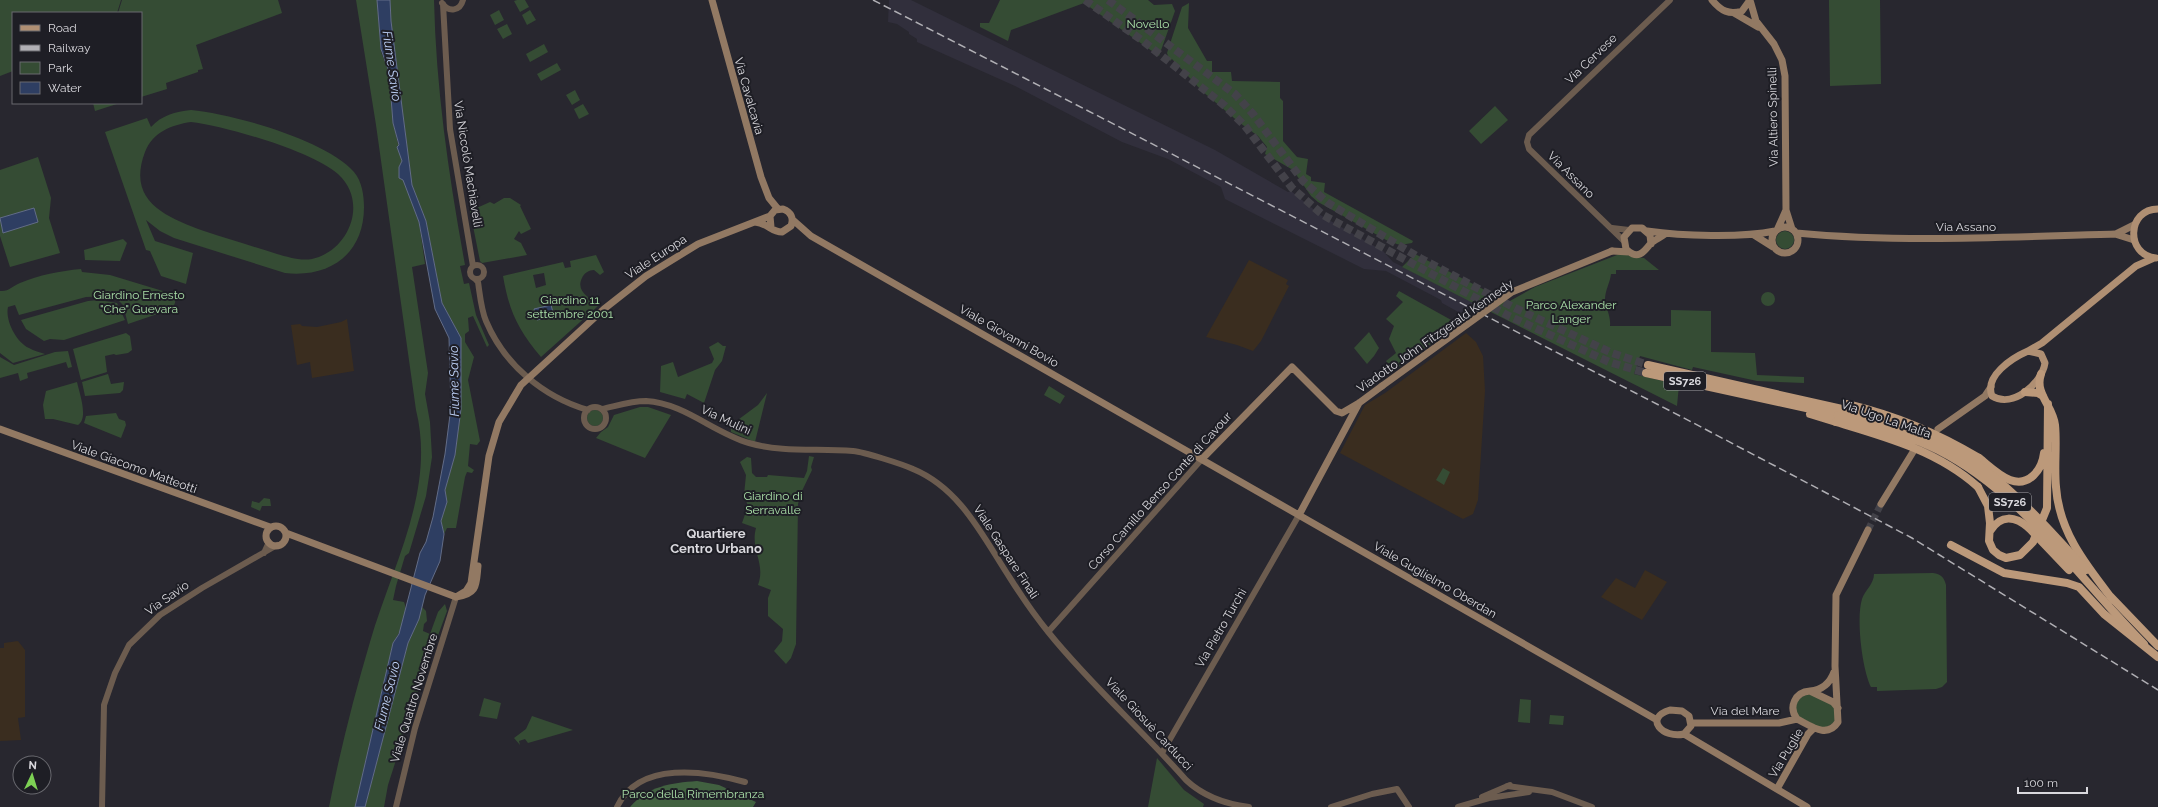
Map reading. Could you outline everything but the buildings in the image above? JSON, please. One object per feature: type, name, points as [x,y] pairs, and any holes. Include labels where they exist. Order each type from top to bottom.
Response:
[{"type":"highway","name":"Via Ugo La Malfa","points":[[1647,369],[1723,386],[1786,395],[1878,418],[1929,439],[1971,461],[1998,480],[2038,517],[2113,600],[2158,646]]},
{"type":"highway","points":[[2041,374],[2038,385],[2048,404],[2055,426],[2056,488],[2065,528],[2083,561],[2113,600]]},
{"type":"highway","name":"Via Ugo La Malfa","points":[[1723,386],[1755,397],[1838,415],[1873,425],[1938,450],[1964,466],[1988,482],[2034,524],[2122,622],[2158,657]]},
{"type":"highway","points":[[2025,392],[2038,393],[2043,396]]},
{"type":"highway","points":[[1786,395],[1847,404],[1883,412],[1945,438],[1979,458],[2010,480],[2017,481],[2031,478],[2038,472],[2043,462],[2048,404]]},
{"type":"highway","points":[[1755,397],[1907,444],[1935,457],[1966,476],[1978,487],[1988,506],[1990,532],[1989,541],[1992,550],[1999,556],[2006,558],[2020,555],[2033,542],[2046,515],[2048,502],[2047,425]]},
{"type":"highway","points":[[1990,532],[1997,522],[2010,518],[2017,519],[2029,528],[2122,622]]},
{"type":"highway","points":[[1951,546],[1997,570],[2013,575],[2074,584],[2079,587],[2104,614],[2144,644]]},
{"type":"main road","name":"Via Cavalcavia","points":[[712,0],[761,177],[769,198],[770,215]]},
{"type":"main road","name":"Via Altiero Spinelli","points":[[1712,0],[1720,8],[1734,13],[1762,31]]},
{"type":"main road","name":"Via Altiero Spinelli","points":[[1750,0],[1756,21],[1762,31],[1774,44],[1782,60],[1785,76],[1786,210],[1794,231]]},
{"type":"main road","points":[[1734,13],[1742,12],[1750,0]]},
{"type":"main road","name":"Via Cavalcavia","points":[[769,198],[778,209]]},
{"type":"main road","points":[[754,222],[767,224],[771,227],[778,232],[789,229],[793,220],[789,212],[778,209],[770,215],[771,227]]},
{"type":"main road","points":[[2156,258],[2146,255],[2138,249],[2134,240],[2134,226],[2144,213],[2158,209]]},
{"type":"main road","name":"Via Altiero Spinelli","points":[[1776,230],[1786,210]]},
{"type":"main road","name":"Viale Europa","points":[[456,596],[468,589],[471,583],[484,479],[496,430],[514,395],[528,378],[604,309],[646,276],[698,244],[723,232],[770,215]]},
{"type":"main road","name":"Viale Giovanni Bovio","points":[[793,220],[805,232],[1202,459]]},
{"type":"main road","name":"Via Assano","points":[[2115,234],[2134,226]]},
{"type":"main road","points":[[1665,234],[1651,244],[1642,254],[1629,252],[1624,241],[1629,230],[1638,227],[1647,231],[1665,234],[1754,235],[1785,227],[1794,231],[1798,240],[1796,247],[1786,254],[1779,252],[1754,235]]},
{"type":"main road","name":"Viale Giovanni Bovio","points":[[789,229],[805,232]]},
{"type":"main road","points":[[1773,247],[1771,239],[1776,230]]},
{"type":"main road","points":[[1647,231],[1651,244]]},
{"type":"main road","name":"Via Assano","points":[[1794,231],[1817,235],[1973,238],[2115,234],[2134,240]]},
{"type":"main road","name":"Via Assano","points":[[1796,247],[1817,235]]},
{"type":"main road","name":"Viadotto John Fitzgerald Kennedy","points":[[1292,367],[1336,412],[1342,413],[1359,403],[1512,292],[1612,251],[1624,241]]},
{"type":"main road","points":[[2136,266],[2138,249]]},
{"type":"main road","name":"Viadotto John Fitzgerald Kennedy","points":[[1612,251],[1629,252]]},
{"type":"main road","points":[[1938,429],[1985,396],[1991,387],[1993,380],[2003,366],[2050,336],[2136,266],[2156,258]]},
{"type":"main road","points":[[1979,400],[2008,399],[2025,392],[2041,374],[2044,368],[2045,346],[2050,336]]},
{"type":"main road","points":[[2028,351],[2037,352],[2044,357]]},
{"type":"main road","name":"Corso Camillo Benso Conte di Cavour","points":[[1202,459],[1292,367]]},
{"type":"main road","points":[[1991,387],[1992,396],[1997,399]]},
{"type":"main road","points":[[1299,515],[1334,453],[1359,403]]},
{"type":"main road","name":"Viale Giacomo Matteotti","points":[[0,430],[260,525],[270,527],[280,526],[286,533]]},
{"type":"main road","points":[[1881,504],[1913,452]]},
{"type":"main road","name":"Viale Guglielmo Oberdan","points":[[1202,459],[1657,720]]},
{"type":"main road","points":[[260,525],[267,539],[280,544],[305,542]]},
{"type":"main road","points":[[267,539],[270,527]]},
{"type":"main road","points":[[1835,669],[1828,684],[1816,691],[1801,693],[1794,700],[1793,710],[1797,719],[1823,731],[1833,727],[1839,718],[1835,669],[1836,595],[1868,530]]},
{"type":"main road","points":[[280,544],[286,533],[305,542],[456,596]]},
{"type":"main road","points":[[1810,691],[1833,702],[1838,708]]},
{"type":"main road","points":[[1675,710],[1686,713],[1689,716],[1691,723],[1689,730],[1684,734],[1675,736],[1662,731],[1657,720],[1663,712],[1675,710]]},
{"type":"main road","name":"Via del Mare","points":[[1691,723],[1779,723],[1797,719]]},
{"type":"main road","name":"Via Puglie","points":[[1777,789],[1808,734],[1814,728]]},
{"type":"main road","points":[[1684,734],[1807,807]]},
{"type":"street","points":[[442,22],[445,15],[450,10],[459,7],[463,0]]},
{"type":"street","name":"Via Cervese","points":[[1529,135],[1670,0]]},
{"type":"street","points":[[442,2],[450,10]]},
{"type":"street","name":"Via Niccolò Machiavelli","points":[[442,2],[442,22],[450,129],[462,208],[474,264]]},
{"type":"street","name":"Via Assano","points":[[1529,135],[1527,142],[1529,149],[1608,228],[1624,241]]},
{"type":"street","points":[[1608,228],[1629,230]]},
{"type":"street","points":[[478,280],[484,274],[483,269],[474,264],[470,273],[478,280],[486,320],[490,330],[507,356],[528,378],[542,389],[575,406],[588,410]]},
{"type":"street","name":"Via Mulini","points":[[602,409],[643,401],[676,408],[750,444],[784,449],[853,451]]},
{"type":"street","points":[[575,406],[584,416],[587,426],[595,429],[603,426],[606,417],[617,406]]},
{"type":"street","points":[[584,416],[588,410],[596,407],[602,409],[606,417]]},
{"type":"street","name":"Viale Gaspare Finali","points":[[853,451],[913,469],[935,480],[955,497],[991,545],[1009,577],[1048,632]]},
{"type":"street","name":"Corso Camillo Benso Conte di Cavour","points":[[1048,632],[1202,459]]},
{"type":"street","name":"Via Pietro Turchi","points":[[1162,753],[1299,515]]},
{"type":"street","points":[[264,553],[267,539]]},
{"type":"street","name":"Via Savio","points":[[102,807],[104,705],[115,673],[129,645],[160,615],[280,544]]},
{"type":"street","name":"Viale Quattro Novembre","points":[[396,807],[415,728],[456,596]]},
{"type":"street","name":"Viale Giosuè Carducci","points":[[1048,632],[1186,780],[1204,794],[1224,802],[1249,807]]},
{"type":"street","points":[[617,807],[630,791],[652,777],[682,772],[701,773],[745,782]]},
{"type":"street","points":[[1510,795],[1511,786]]},
{"type":"street","points":[[1458,807],[1511,786],[1552,792],[1592,807]]},
{"type":"street","points":[[1331,807],[1372,794],[1397,789],[1409,807]]},
{"type":"street","points":[[1466,804],[1537,790]]},
{"type":"street","points":[[1479,807],[1482,800]]},
{"type":"street","points":[[1466,804],[1474,807]]},
{"type":"shaded area","points":[[889,0],[911,0],[1215,150],[1288,192],[1291,191],[1322,216],[1383,251],[1393,262],[1475,303],[1462,314],[1442,303],[1441,300],[1386,271],[1364,269],[1225,199],[1221,187],[1168,159],[1122,142],[1015,86],[917,42],[917,39],[909,34],[909,32],[897,24],[888,22]]},
{"type":"shaded area","points":[[1249,260],[1288,280],[1286,284],[1289,286],[1261,341],[1253,351],[1206,337]]},
{"type":"shaded area","points":[[347,319],[354,371],[312,378],[310,362],[297,365],[291,325],[300,324],[302,326],[317,327],[341,322]]},
{"type":"shaded area","points":[[1466,333],[1476,342],[1483,356],[1485,391],[1478,500],[1473,514],[1463,519],[1340,453],[1365,405],[1385,393]]},
{"type":"shaded area","points":[[1645,570],[1667,582],[1642,620],[1601,597],[1616,578],[1635,588]]},
{"type":"shaded area","points":[[18,641],[25,650],[25,717],[18,718],[21,740],[0,741],[0,648],[4,648],[4,643]]},
{"type":"green space","points":[[0,0],[121,0],[117,12],[12,12],[12,71],[0,76]]},
{"type":"green space","points":[[122,0],[278,0],[282,13],[196,45],[203,69],[166,83],[167,89],[142,97],[142,12],[118,12]]},
{"type":"green space","points":[[356,0],[377,0],[381,52],[389,72],[393,123],[402,161],[399,167],[419,222],[425,264],[412,267],[428,373],[425,394],[430,422],[432,457],[426,496],[409,553],[405,556],[393,600],[404,602],[405,618],[393,643],[355,807],[329,807],[358,683],[379,613],[409,528],[416,499],[420,469],[421,440],[376,125]]},
{"type":"green space","points":[[390,0],[434,0],[440,100],[465,265],[460,266],[464,284],[469,283],[476,315],[489,345],[487,347],[473,316],[468,318],[469,331],[465,334],[465,342],[474,357],[468,380],[480,441],[477,445],[470,444],[468,466],[474,470],[472,473],[467,472],[465,477],[456,528],[447,528],[444,534],[441,521],[447,502],[445,490],[455,455],[461,409],[461,338],[442,303],[426,221],[412,185],[391,21]]},
{"type":"green space","points":[[525,0],[529,7],[520,12],[514,1]]},
{"type":"green space","name":"Novello","points":[[1000,0],[1148,0],[1154,5],[1172,4],[1175,11],[1159,56],[1084,3],[1011,30],[1008,41],[980,27],[980,23],[989,23]]},
{"type":"green space","points":[[1829,0],[1880,0],[1881,84],[1830,86]]},
{"type":"green space","points":[[1189,3],[1188,28],[1207,61],[1212,61],[1212,72],[1231,72],[1232,81],[1280,82],[1280,98],[1283,101],[1283,141],[1297,157],[1308,159],[1306,174],[1311,177],[1311,181],[1325,183],[1324,192],[1413,241],[1412,243],[1400,245],[1388,241],[1318,202],[1311,196],[1293,170],[1265,154],[1267,147],[1258,136],[1202,91],[1172,59],[1170,61],[1167,53],[1182,7]]},
{"type":"green space","points":[[499,10],[504,20],[495,25],[490,15]]},
{"type":"green space","points":[[530,10],[536,20],[527,25],[522,15]]},
{"type":"green space","points":[[507,24],[512,34],[503,39],[497,29]]},
{"type":"green space","points":[[544,44],[548,52],[530,62],[526,54]]},
{"type":"green space","points":[[557,63],[561,70],[541,81],[537,74]]},
{"type":"green space","points":[[575,90],[580,100],[572,105],[566,95]]},
{"type":"green space","points":[[93,104],[117,104],[95,111]]},
{"type":"green space","points":[[583,104],[589,114],[579,119],[574,109]]},
{"type":"green space","points":[[1495,106],[1508,120],[1481,144],[1469,131]]},
{"type":"green space","points":[[191,110],[209,112],[278,130],[323,149],[341,160],[357,176],[361,184],[364,198],[362,224],[358,238],[351,250],[341,260],[330,267],[301,274],[285,273],[174,238],[160,231],[146,220],[155,241],[193,253],[186,284],[161,276],[150,251],[146,250],[105,132],[147,118],[151,127],[164,117],[174,113]],"holes":[[[191,122],[206,124],[246,134],[289,148],[326,165],[338,174],[347,185],[352,198],[353,211],[345,236],[336,246],[325,254],[312,259],[290,257],[204,231],[176,220],[154,205],[146,195],[141,183],[141,169],[148,145],[158,135],[176,125]]]},
{"type":"green space","points":[[38,157],[51,198],[49,218],[60,253],[10,267],[0,236],[0,170]]},
{"type":"green space","points":[[504,198],[510,198],[521,205],[520,206],[531,229],[521,234],[519,231],[514,239],[521,243],[527,255],[482,263],[480,261],[470,211],[490,202],[494,204]]},
{"type":"green space","points":[[1785,231],[1791,234],[1794,240],[1791,246],[1785,249],[1779,246],[1776,240],[1779,234]]},
{"type":"green space","points":[[123,239],[127,243],[120,261],[85,260],[84,250]]},
{"type":"green space","name":"Parco Alexander Langer","points":[[1415,254],[1508,302],[1535,287],[1617,255],[1644,258],[1659,270],[1616,270],[1616,274],[1611,274],[1605,300],[1610,319],[1610,326],[1671,326],[1671,310],[1711,311],[1711,352],[1755,353],[1757,375],[1804,377],[1804,383],[1757,381],[1693,367],[1692,370],[1640,356],[1634,374],[1679,385],[1677,406],[1402,267]]},
{"type":"green space","name":"Giardino 11 settembre 2001","points":[[596,255],[604,272],[600,275],[594,270],[589,271],[585,273],[580,283],[582,291],[598,306],[541,357],[520,329],[508,300],[503,276],[563,262],[565,268],[571,267],[570,261]],"holes":[[[544,273],[546,285],[536,288],[533,275]]]},
{"type":"green space","name":"Giardino Ernesto \"Che\" Guevara","points":[[81,269],[82,272],[110,275],[176,295],[175,303],[172,309],[128,324],[123,305],[114,296],[86,297],[19,315],[15,305],[8,307],[8,318],[12,330],[16,336],[24,345],[45,354],[13,363],[0,353],[0,291],[6,291],[27,280],[57,272]]},
{"type":"green space","points":[[1399,291],[1453,321],[1449,324],[1452,329],[1393,371],[1386,361],[1396,353],[1389,339],[1394,326],[1386,319],[1403,302],[1396,296]]},
{"type":"green space","points":[[1765,292],[1771,292],[1775,296],[1775,302],[1771,306],[1765,306],[1761,302],[1761,296]]},
{"type":"green space","points":[[99,300],[117,303],[125,320],[64,340],[50,339],[44,341],[26,329],[21,320],[88,301]]},
{"type":"green space","points":[[1369,332],[1379,348],[1367,364],[1354,348]]},
{"type":"green space","points":[[126,333],[130,336],[132,350],[128,353],[105,356],[107,372],[81,380],[73,349]]},
{"type":"green space","points":[[718,342],[723,346],[726,346],[722,361],[715,370],[704,403],[687,394],[685,399],[660,392],[661,366],[673,362],[678,377],[712,363],[714,359],[709,347]]},
{"type":"green space","points":[[68,351],[72,367],[68,368],[66,362],[27,373],[28,378],[20,381],[18,373],[0,378],[0,357],[14,365],[55,352]]},
{"type":"green space","points":[[108,374],[111,384],[124,382],[123,390],[120,393],[85,396],[82,382]]},
{"type":"green space","points":[[77,382],[83,411],[81,422],[78,425],[53,419],[45,419],[43,405],[46,391]]},
{"type":"green space","points":[[1049,386],[1065,396],[1060,404],[1044,395]]},
{"type":"green space","points":[[767,393],[755,442],[731,432],[731,425],[758,405]]},
{"type":"green space","points":[[640,407],[648,407],[671,415],[645,458],[596,438],[608,427],[614,415]]},
{"type":"green space","points":[[595,410],[602,415],[603,418],[598,425],[595,426],[588,421],[587,418],[592,411]]},
{"type":"green space","points":[[116,413],[119,419],[125,421],[126,425],[121,438],[84,423],[86,416]]},
{"type":"green space","name":"Giardino di Serravalle","points":[[809,456],[814,457],[811,467],[812,470],[801,493],[798,504],[796,644],[791,658],[786,664],[774,651],[782,641],[783,629],[768,616],[768,598],[771,590],[758,585],[760,570],[755,543],[756,528],[742,523],[748,506],[744,495],[746,475],[740,462],[747,457],[751,458],[752,473],[756,477],[767,477],[768,475],[804,478],[807,471]]},
{"type":"green space","points":[[1443,468],[1450,472],[1444,485],[1436,480]]},
{"type":"green space","points":[[264,498],[270,499],[271,506],[262,506],[260,511],[251,507],[252,501],[259,503]]},
{"type":"green space","points":[[1933,573],[1942,576],[1946,585],[1947,682],[1942,687],[1936,689],[1877,691],[1877,687],[1871,687],[1868,679],[1861,643],[1860,607],[1863,596],[1873,581],[1874,574]]},
{"type":"green space","points":[[445,604],[447,611],[422,679],[388,785],[384,807],[365,807],[408,643],[419,619],[422,607],[426,611],[427,621],[424,624],[423,631],[430,634],[438,612]]},
{"type":"green space","points":[[1811,694],[1835,706],[1835,722],[1823,729],[1799,717],[1797,713],[1796,705],[1798,701],[1803,696]]},
{"type":"green space","points":[[484,698],[501,703],[497,719],[479,716]]},
{"type":"green space","points":[[1520,699],[1531,700],[1530,723],[1518,722]]},
{"type":"green space","points":[[1550,715],[1564,716],[1563,725],[1549,724]]},
{"type":"green space","points":[[532,716],[573,730],[528,743],[525,739],[519,741],[520,745],[514,738],[526,729]]},
{"type":"green space","points":[[1157,758],[1184,790],[1204,804],[1203,807],[1148,807]]},
{"type":"green space","name":"Parco della Rimembranza","points":[[697,781],[719,785],[756,802],[753,807],[630,807],[644,794],[652,790],[678,783]]},
{"type":"water","name":"Fiume Savio","points":[[377,0],[390,0],[391,21],[412,185],[426,221],[442,303],[461,338],[461,409],[455,455],[445,490],[447,502],[441,521],[444,534],[440,561],[425,595],[419,619],[408,643],[365,807],[355,807],[393,643],[399,634],[420,553],[426,542],[433,517],[445,454],[451,407],[449,338],[435,309],[419,222],[403,180],[399,178],[399,167],[402,161],[397,147],[399,145],[393,123],[389,72],[381,49]]},
{"type":"water","points":[[34,208],[38,222],[3,233],[0,218]]},
{"type":"water","points":[[551,305],[554,316],[537,320],[534,309]]},
{"type":"tunnel","points":[[1085,0],[1143,41],[1225,106],[1245,126],[1292,188],[1323,215],[1509,316],[1609,362],[1646,373]]},
{"type":"tunnel","points":[[1108,0],[1235,94],[1253,114],[1303,181],[1328,203],[1420,258],[1515,308],[1612,353],[1648,365]]},
{"type":"tunnel","points":[[1868,530],[1881,504]]},
{"type":"railway","points":[[873,0],[1682,417],[1912,538],[2158,690]]},
{"type":"district","name":"Quartiere Centro Urbano","points":[[716,540]]}]
